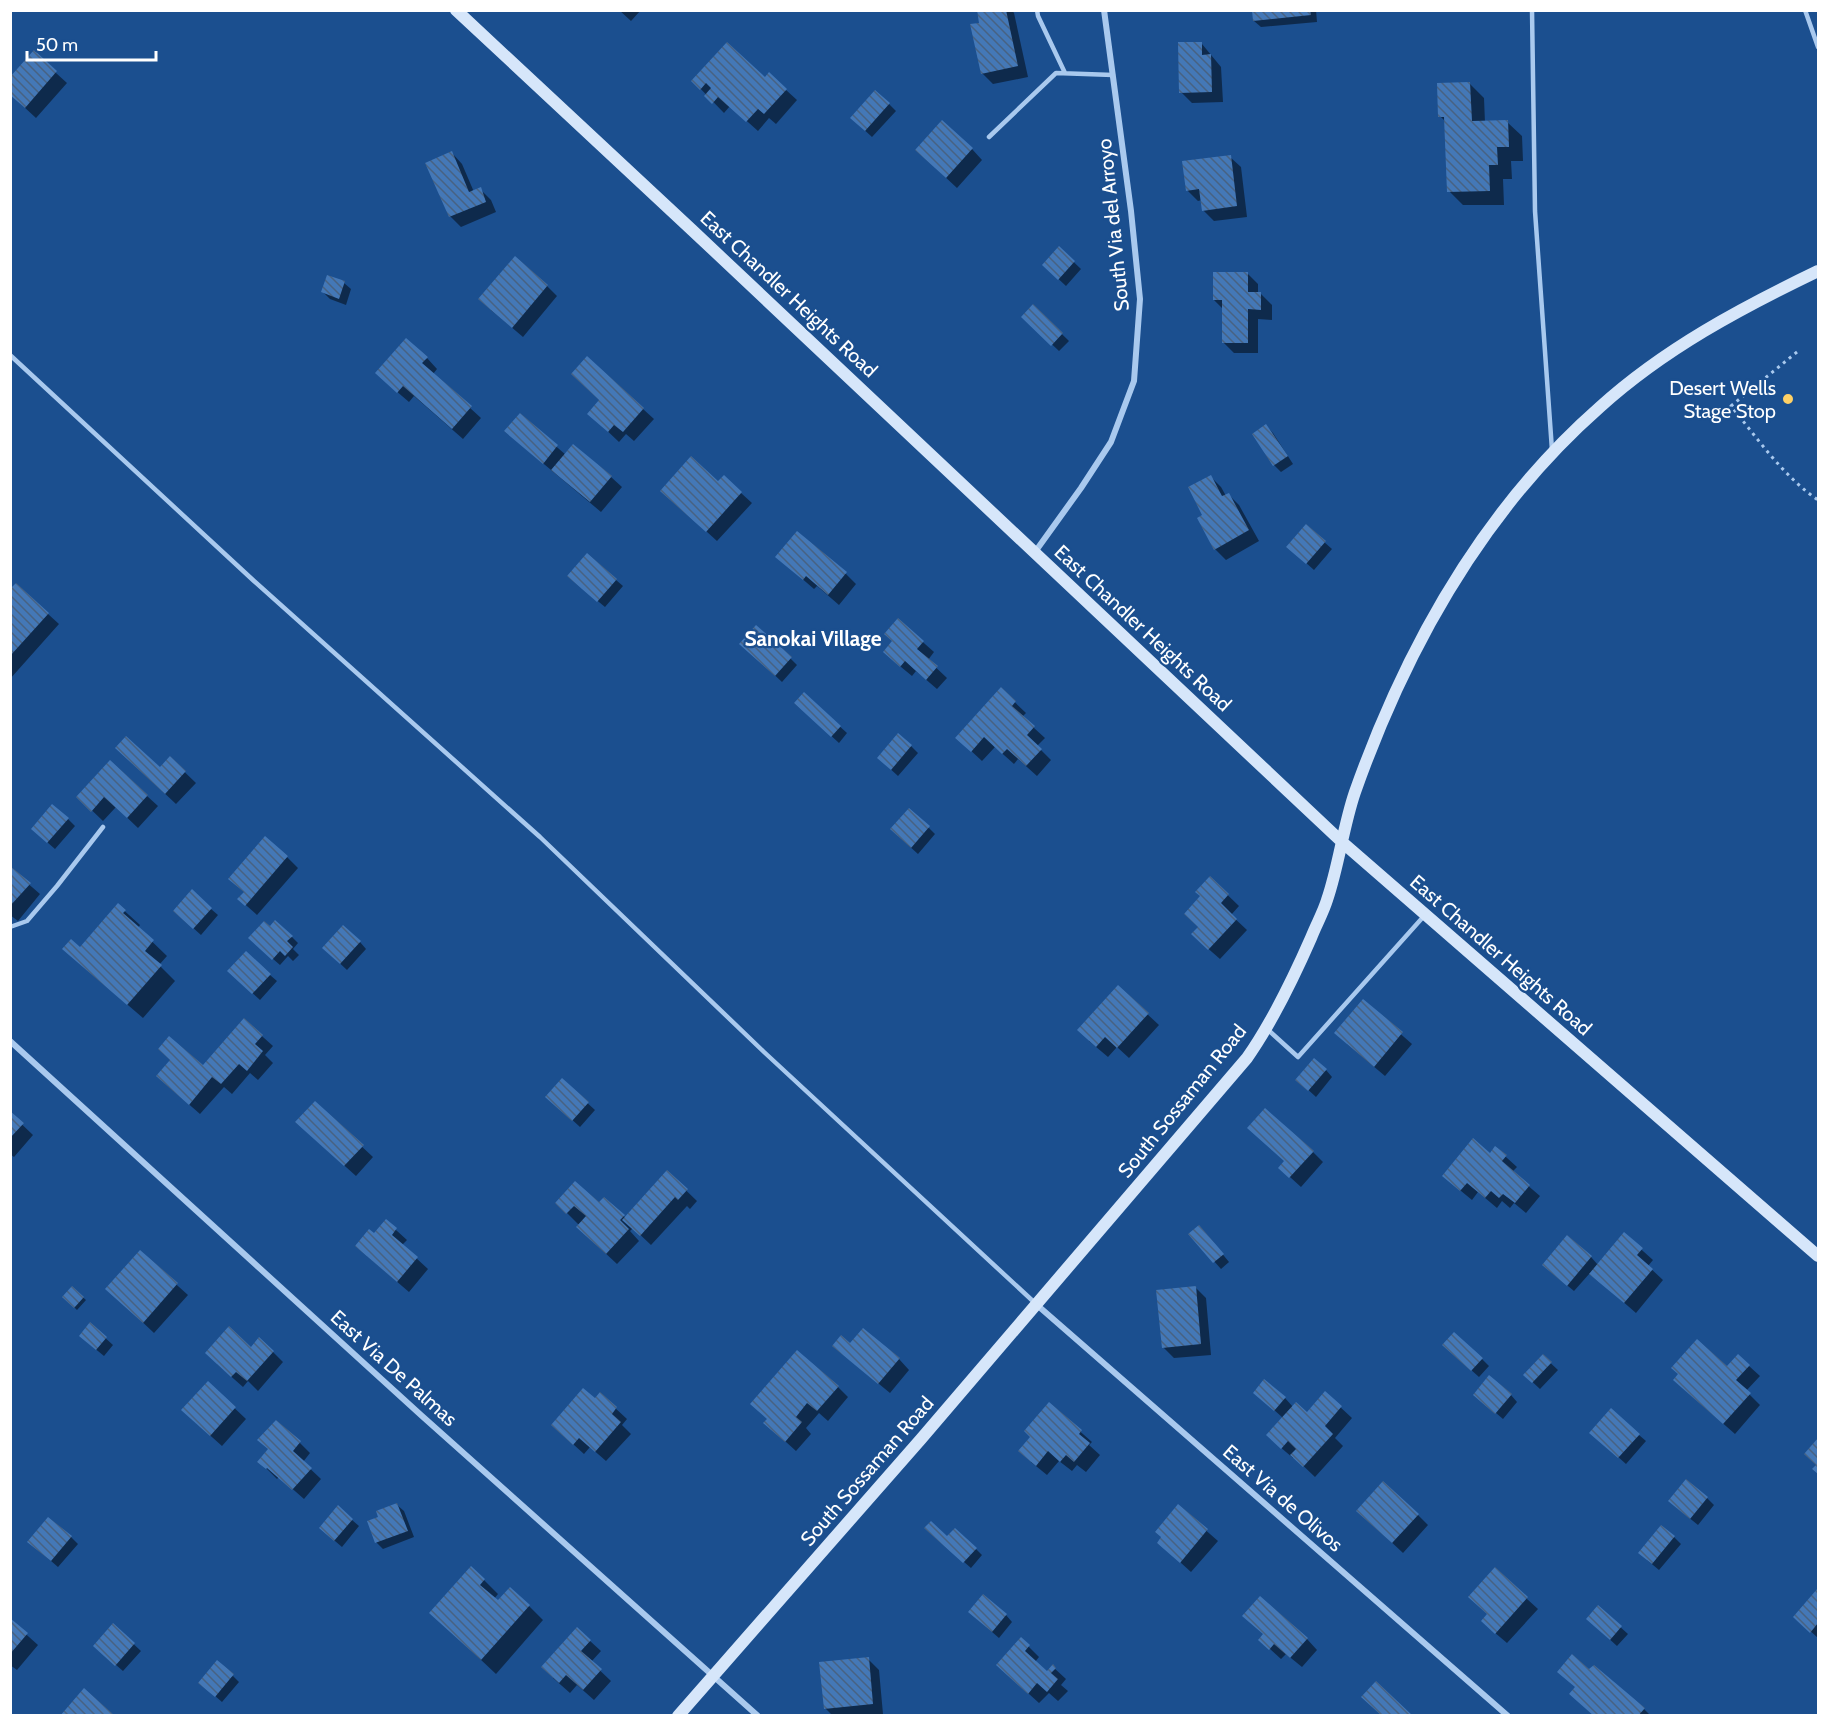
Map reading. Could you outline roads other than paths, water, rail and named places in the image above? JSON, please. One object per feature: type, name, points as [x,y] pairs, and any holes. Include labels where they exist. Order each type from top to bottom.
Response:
[{"type":"main road","name":"East Chandler Heights Road","points":[[456,10],[1342,842],[1818,1256]]},
{"type":"main road","name":"South Sossaman Road","points":[[678,1716],[1037,1305],[1246,1058],[1266,1028],[1297,971],[1327,901],[1354,795],[1379,730],[1420,641],[1462,569],[1508,506],[1552,453],[1600,406],[1663,358],[1713,325],[1818,271]]},
{"type":"street","name":"South Via del Arroyo","points":[[1034,552],[1081,488],[1111,442],[1134,381],[1140,299],[1131,211],[1104,10]]},
{"type":"street","name":"East Via De Palmas","points":[[10,1041],[422,1416],[758,1716]]},
{"type":"street","name":"East Via de Olivos","points":[[1037,1305],[1508,1716]]},
{"type":"lane","points":[[1037,10],[1065,73]]},
{"type":"lane","points":[[1532,10],[1535,211],[1552,453]]},
{"type":"lane","points":[[1805,10],[1818,47]]},
{"type":"lane","points":[[989,137],[1056,73],[1113,75]]},
{"type":"lane","points":[[10,356],[254,581],[540,837],[764,1052],[1037,1305]]},
{"type":"lane","points":[[10,927],[27,921],[103,826]]},
{"type":"lane","points":[[1266,1028],[1298,1057],[1425,914]]},
{"type":"place","name":"Desert Wells Stage Stop","points":[[1788,399]]},
{"type":"district","name":"Sanokai Village","points":[[813,638]]}]
